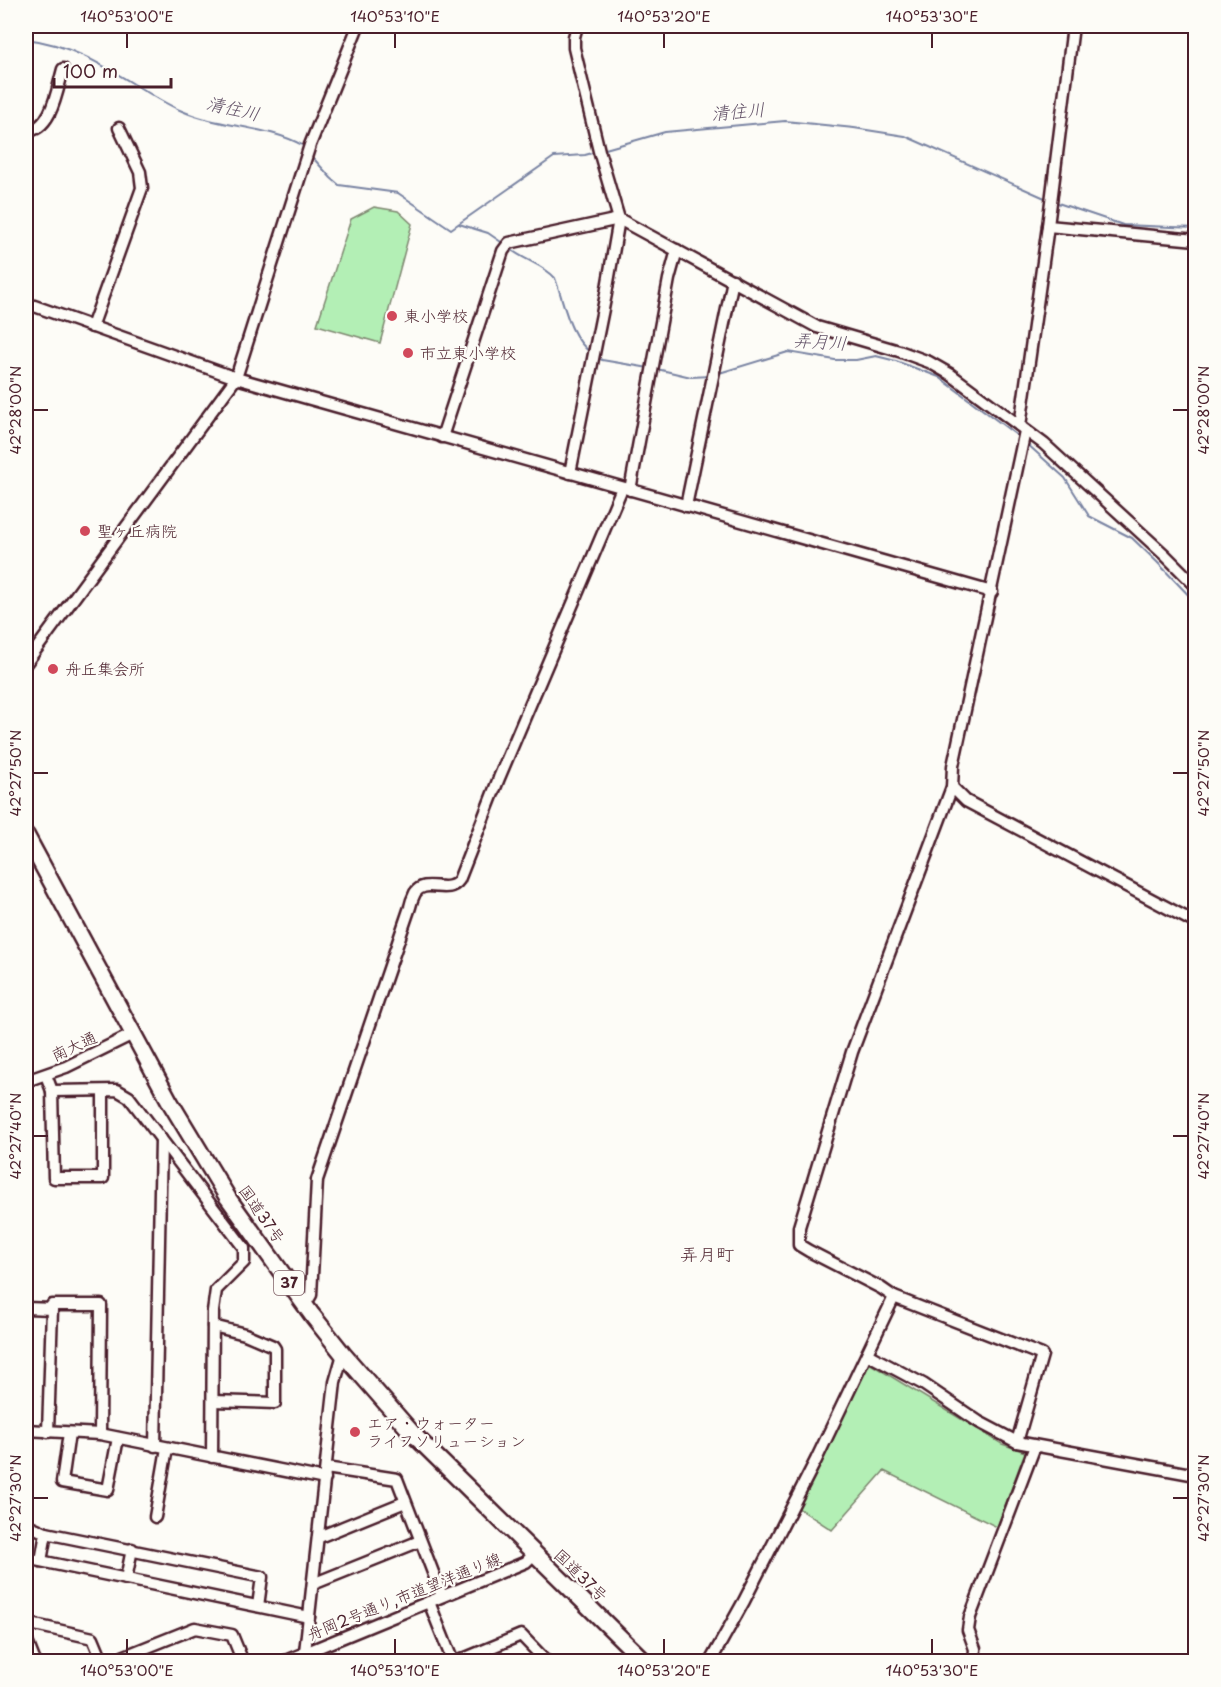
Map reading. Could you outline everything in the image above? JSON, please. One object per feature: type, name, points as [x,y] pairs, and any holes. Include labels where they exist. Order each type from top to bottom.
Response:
[{"type":"highway","name":"国道37号","points":[[26,835],[170,1102],[228,1198],[305,1305],[343,1354],[413,1434],[645,1662]]},
{"type":"street","points":[[26,663],[236,378],[310,145],[358,26]]},
{"type":"street","points":[[570,473],[619,219],[599,151],[574,48],[577,26]]},
{"type":"street","points":[[1017,1442],[1042,1355],[894,1297],[799,1245],[799,1227],[852,1052],[952,787],[953,766],[992,592],[1022,429],[1073,26]]},
{"type":"street","points":[[26,131],[38,128],[47,117],[63,69]]},
{"type":"street","points":[[92,327],[142,188],[140,172],[119,128]]},
{"type":"street","points":[[442,437],[503,251],[509,243],[619,219],[817,327],[929,362],[950,374],[1044,444],[1196,586]]},
{"type":"street","points":[[1048,226],[1196,240]]},
{"type":"street","points":[[305,1305],[311,1295],[317,1180],[410,906],[419,888],[430,886],[450,888],[455,886],[459,880],[499,778],[626,489],[677,250]]},
{"type":"street","points":[[686,506],[733,280]]},
{"type":"street","points":[[26,303],[236,378],[992,592]]},
{"type":"street","points":[[952,787],[966,801],[1196,923]]},
{"type":"street","name":"南大通","points":[[26,1081],[46,1075],[133,1034]]},
{"type":"street","points":[[46,1075],[52,1091],[54,1179],[103,1178],[103,1091]]},
{"type":"street","points":[[52,1091],[117,1090],[129,1097],[244,1248],[244,1262],[216,1290],[213,1311],[212,1457]]},
{"type":"street","points":[[155,1446],[161,1139]]},
{"type":"street","points":[[710,1662],[785,1521],[894,1297]]},
{"type":"street","points":[[48,1432],[52,1305],[101,1305],[100,1434]]},
{"type":"street","points":[[26,1308],[52,1309]]},
{"type":"street","points":[[213,1326],[245,1334],[273,1346],[275,1349],[275,1403],[213,1401]]},
{"type":"street","points":[[305,1652],[335,1382],[343,1354]]},
{"type":"street","points":[[867,1354],[923,1384],[980,1422],[1017,1442],[1196,1476]]},
{"type":"street","points":[[26,1430],[100,1434],[212,1457],[326,1473],[397,1479],[442,1596]]},
{"type":"street","points":[[69,1433],[62,1482],[108,1490],[118,1438]]},
{"type":"street","points":[[974,1662],[975,1649],[968,1630],[970,1617],[1035,1446]]},
{"type":"street","points":[[155,1517],[167,1448]]},
{"type":"street","points":[[319,1537],[405,1502]]},
{"type":"street","points":[[26,1524],[46,1533],[262,1577],[258,1606]]},
{"type":"street","points":[[41,1561],[46,1533]]},
{"type":"street","points":[[313,1584],[420,1541]]},
{"type":"street","points":[[126,1579],[132,1549]]},
{"type":"street","name":"舟岡2号通り,市道望洋通り線","points":[[283,1662],[526,1562],[534,1554]]},
{"type":"street","points":[[26,1558],[309,1617]]},
{"type":"street","points":[[429,1602],[454,1662],[521,1635],[547,1662]]},
{"type":"street","points":[[26,1623],[93,1638],[103,1662]]},
{"type":"street","points":[[110,1662],[195,1628],[232,1635],[243,1662]]},
{"type":"street","points":[[26,1639],[35,1662]]},
{"type":"green space","points":[[374,207],[398,211],[412,224],[380,343],[317,325],[351,219]]},
{"type":"green space","points":[[869,1363],[1002,1444],[1025,1452],[997,1527],[884,1471],[832,1530],[798,1508]]},
{"type":"waterway","name":"清住川","points":[[26,39],[57,46],[86,57],[162,101],[197,117],[275,134],[304,146]]},
{"type":"waterway","name":"清住川","points":[[602,150],[665,132],[785,121],[854,128],[905,136],[1047,199]]},
{"type":"waterway","name":"清住川","points":[[314,159],[339,185],[398,193],[451,229],[554,157],[596,152]]},
{"type":"waterway","name":"清住川","points":[[1055,202],[1123,225],[1196,228]]},
{"type":"waterway","name":"弄月川","points":[[459,224],[488,233],[504,244]]},
{"type":"waterway","name":"弄月川","points":[[509,248],[555,278],[572,328],[583,346],[591,353]]},
{"type":"waterway","name":"弄月川","points":[[716,374],[788,352],[835,360],[856,360],[876,356],[939,377],[1019,437]]},
{"type":"waterway","name":"弄月川","points":[[596,356],[602,360],[649,368]]},
{"type":"waterway","name":"弄月川","points":[[657,369],[691,377],[711,376]]},
{"type":"waterway","name":"弄月川","points":[[1026,443],[1065,478],[1089,516],[1132,538],[1196,603]]},
{"type":"place","name":"東小学校","points":[[392,316]]},
{"type":"place","name":"市立東小学校","points":[[408,353]]},
{"type":"place","name":"聖ヶ丘病院","points":[[85,531]]},
{"type":"place","name":"舟丘集会所","points":[[53,669]]},
{"type":"place","name":"エア・ウォーター ライフソリューション","points":[[355,1432]]},
{"type":"district","name":"弄月町","points":[[707,1255]]}]
